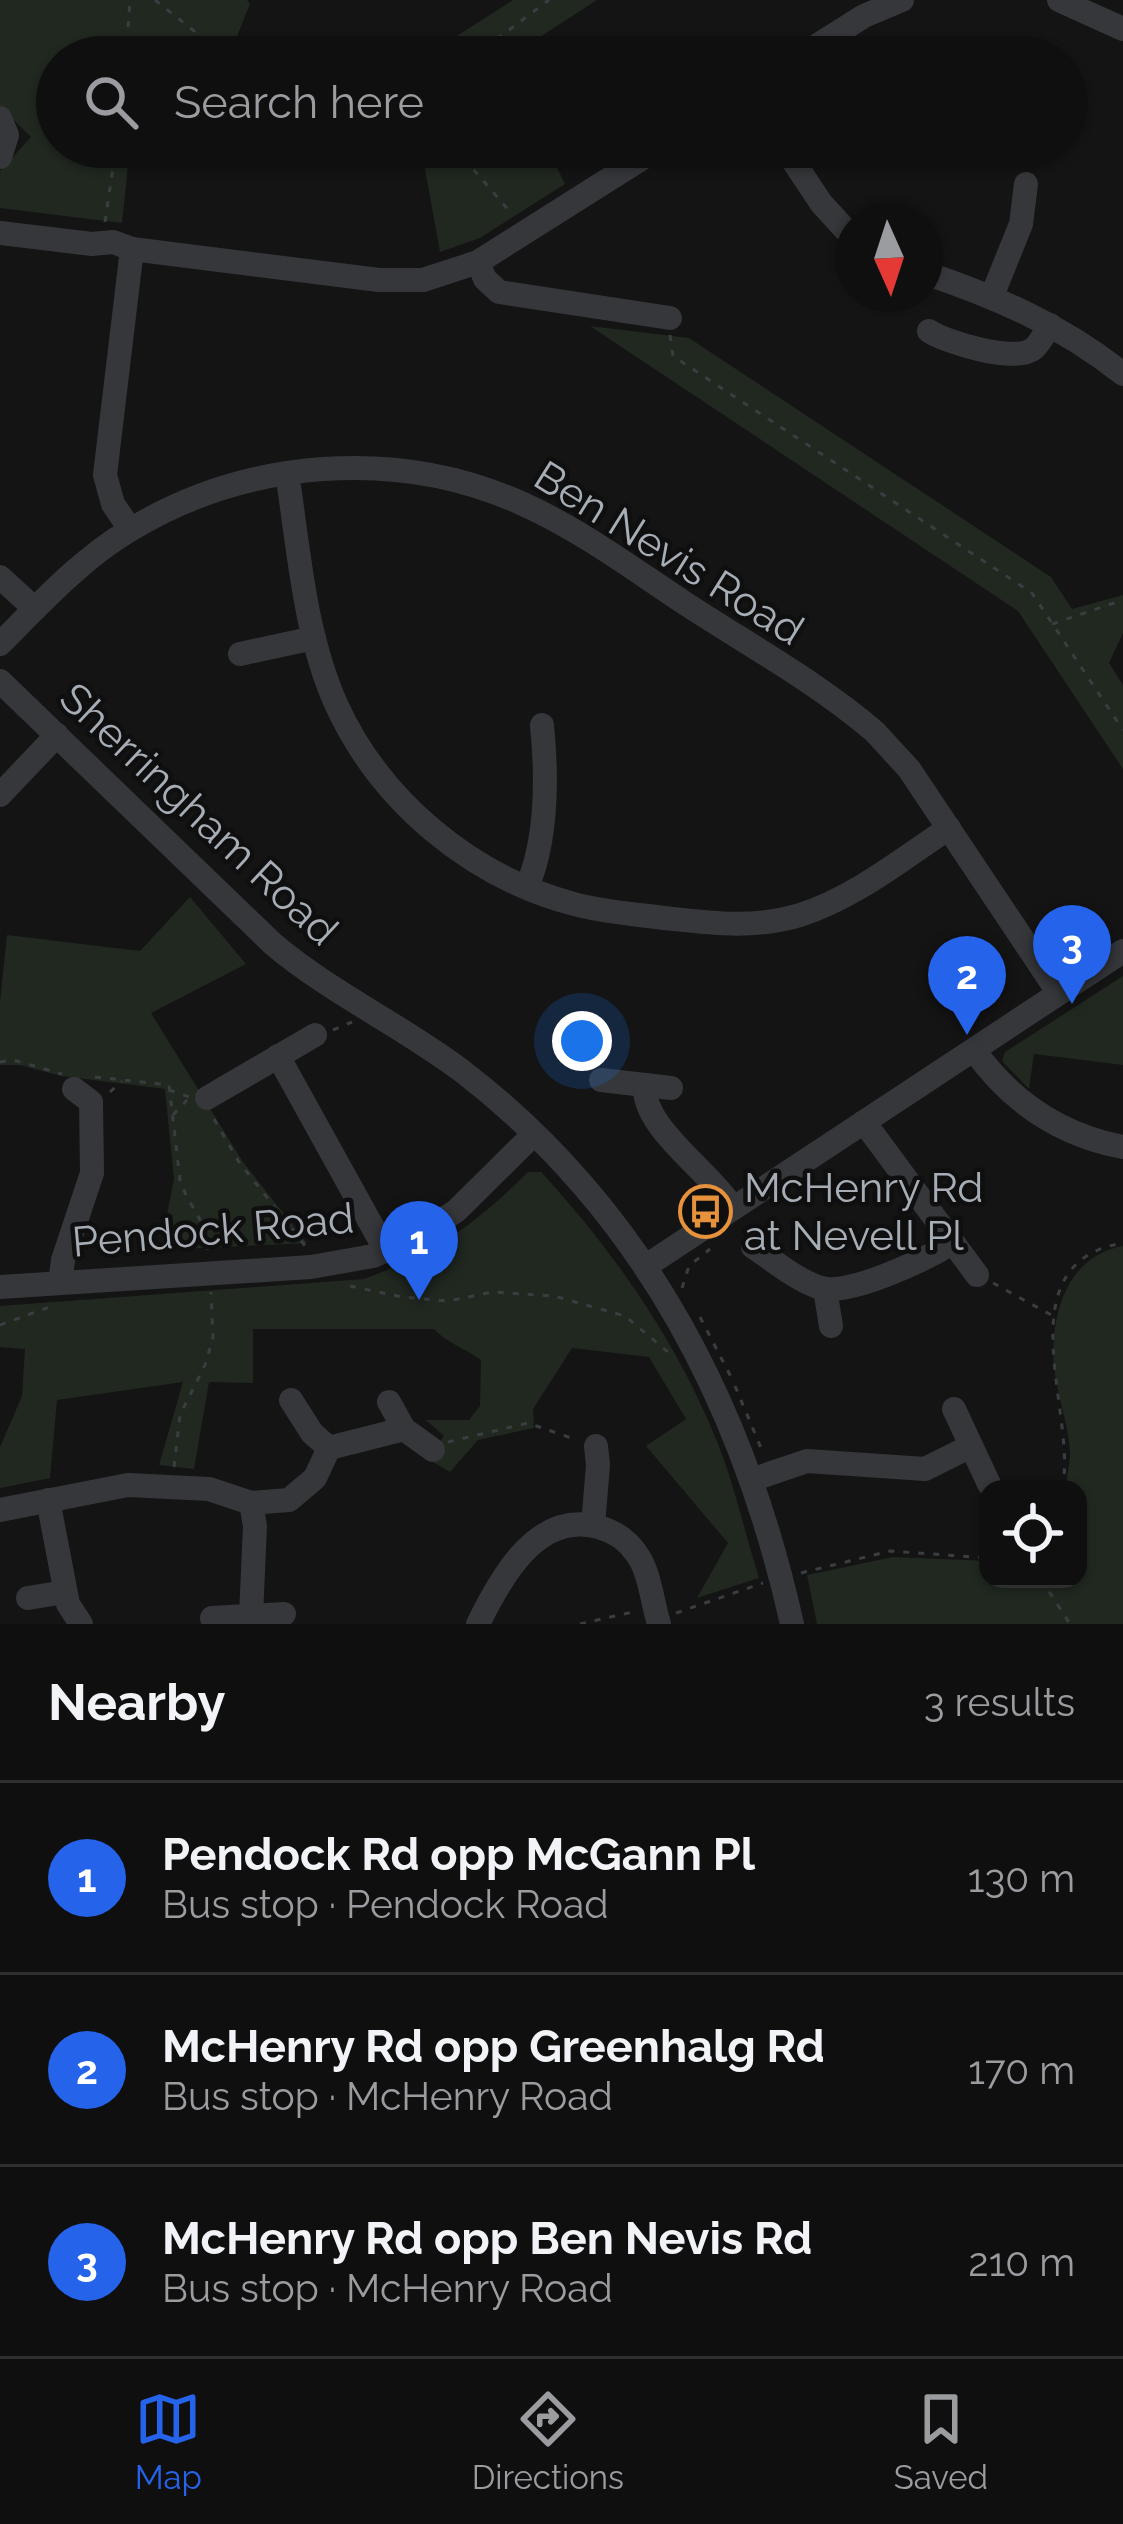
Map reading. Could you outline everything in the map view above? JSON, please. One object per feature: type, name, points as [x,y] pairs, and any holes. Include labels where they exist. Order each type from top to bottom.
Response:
[{"type":"street","points":[[832,36],[902,0]]},
{"type":"street","points":[[1059,0],[1123,29]]},
{"type":"street","points":[[0,118],[7,135],[0,157]]},
{"type":"street","points":[[0,233],[390,281],[423,280],[478,262],[628,168]]},
{"type":"street","points":[[798,168],[835,218]]},
{"type":"street","points":[[992,296],[1021,224],[1026,184]]},
{"type":"street","points":[[119,246],[105,475],[113,504],[130,529]]},
{"type":"street","points":[[478,262],[485,280],[507,294],[670,318]]},
{"type":"street","points":[[943,280],[992,296],[1050,325],[1123,374]]},
{"type":"street","points":[[929,331],[960,346],[1024,353],[1037,345],[1050,325]]},
{"type":"street","name":"Ben Nevis Road","points":[[0,644],[76,570],[130,529],[198,497],[287,472],[331,468],[413,472],[488,490],[550,517],[862,721],[909,769],[1058,992]]},
{"type":"street","points":[[287,472],[314,638],[337,705],[387,785],[424,823],[458,849],[527,887],[572,904],[614,912],[728,925],[774,921],[842,897],[949,828]]},
{"type":"street","points":[[0,577],[34,609]]},
{"type":"street","points":[[240,654],[314,638]]},
{"type":"street","name":"Sherringham Road","points":[[0,681],[273,944],[464,1073],[534,1134],[600,1205],[646,1266],[700,1354],[754,1479],[792,1624]]},
{"type":"street","points":[[527,887],[536,865],[545,773],[542,725]]},
{"type":"street","points":[[0,795],[57,735]]},
{"type":"street","points":[[646,1266],[1123,951]]},
{"type":"street","points":[[204,1106],[315,1035]]},
{"type":"street","points":[[974,1050],[999,1083],[1030,1109],[1089,1139],[1123,1147]]},
{"type":"street","points":[[278,1056],[386,1251]]},
{"type":"street","points":[[601,1080],[671,1088]]},
{"type":"street","points":[[645,1085],[646,1104],[659,1126],[707,1172],[733,1208]]},
{"type":"street","points":[[58,1294],[62,1264],[92,1174],[92,1086]]},
{"type":"street","points":[[864,1122],[977,1275]]},
{"type":"street","name":"Pendock Road","points":[[0,1287],[58,1294],[346,1263],[416,1237],[456,1211],[534,1134]]},
{"type":"street","points":[[753,1247],[825,1289],[841,1290],[952,1244]]},
{"type":"street","points":[[825,1289],[831,1326]]},
{"type":"street","points":[[291,1400],[329,1448]]},
{"type":"street","points":[[389,1402],[404,1429],[433,1450]]},
{"type":"street","points":[[954,1409],[987,1480]]},
{"type":"street","points":[[329,1448],[404,1429]]},
{"type":"street","points":[[593,1525],[596,1446]]},
{"type":"street","points":[[754,1479],[807,1461],[925,1469],[971,1446]]},
{"type":"street","points":[[0,1510],[112,1486],[209,1489],[251,1503],[290,1500],[315,1478],[329,1448]]},
{"type":"street","points":[[47,1500],[65,1592],[80,1624]]},
{"type":"street","points":[[251,1503],[255,1526],[251,1616]]},
{"type":"street","points":[[478,1624],[494,1592],[535,1540],[554,1529],[593,1525],[618,1535],[635,1551],[657,1618]]},
{"type":"street","points":[[28,1598],[65,1592]]},
{"type":"street","points":[[212,1618],[284,1615]]},
{"type":"path","points":[[127,36],[130,0]]},
{"type":"path","points":[[154,0],[197,36]]},
{"type":"path","points":[[500,36],[549,0]]},
{"type":"path","points":[[112,168],[106,201],[119,246]]},
{"type":"path","points":[[472,168],[527,234]]},
{"type":"path","points":[[670,318],[673,356],[1032,593],[1123,730]]},
{"type":"path","points":[[1052,624],[1123,600]]},
{"type":"path","points":[[315,1035],[375,1012]]},
{"type":"path","points":[[0,1062],[13,1060],[92,1086],[169,1085],[180,1180],[184,1195],[207,1227],[208,1255]]},
{"type":"path","points":[[169,1090],[204,1106],[239,1162],[307,1248]]},
{"type":"path","points":[[1063,1480],[1066,1450],[1052,1378],[1054,1317],[1063,1286],[1075,1268],[1101,1249],[1123,1244]]},
{"type":"path","points":[[676,1268],[684,1276]]},
{"type":"path","points":[[977,1275],[1054,1317]]},
{"type":"path","points":[[350,1286],[402,1298],[448,1301],[494,1292],[554,1296],[626,1316],[681,1363],[700,1354]]},
{"type":"path","points":[[172,1487],[180,1415],[205,1366],[212,1338],[210,1289]]},
{"type":"path","points":[[0,1325],[58,1294]]},
{"type":"path","points":[[433,1450],[440,1454],[450,1440],[528,1423],[596,1446]]},
{"type":"path","points":[[800,1573],[890,1551],[979,1557]]},
{"type":"path","points":[[580,1624],[640,1611],[657,1618],[668,1616],[763,1583]]},
{"type":"path","points":[[1045,1588],[1070,1624]]},
{"type":"shaded area","points":[[0,0],[247,0],[250,4],[237,36],[36,36],[36,168],[128,168],[122,223],[0,208],[0,171],[31,137],[0,106]]},
{"type":"shaded area","points":[[513,0],[597,0],[541,36],[457,36]]},
{"type":"shaded area","points":[[425,168],[557,168],[565,184],[480,238],[440,252]]},
{"type":"shaded area","points":[[590,326],[689,338],[1051,577],[1072,609],[1123,595],[1123,633],[1109,663],[1123,685],[1123,769],[1018,611]]},
{"type":"shaded area","points":[[190,897],[246,964],[151,1013],[243,1162],[307,1243],[160,1250],[174,1179],[165,1089],[0,1065],[7,935],[140,951]]},
{"type":"shaded area","points":[[1123,976],[1123,1065],[1034,1054],[1029,1089],[1002,1061],[1005,1052]]},
{"type":"shaded area","points":[[528,1172],[541,1172],[568,1202],[619,1266],[664,1334],[718,1444],[759,1578],[697,1598],[728,1543],[646,1446],[686,1419],[649,1357],[572,1348],[533,1409],[534,1428],[478,1440],[450,1472],[428,1459],[444,1436],[426,1420],[469,1420],[480,1406],[481,1360],[434,1329],[253,1329],[253,1383],[209,1382],[194,1469],[159,1465],[183,1382],[57,1400],[50,1478],[0,1488],[0,1447],[22,1396],[25,1349],[0,1347],[0,1306],[364,1279],[452,1236]]},
{"type":"shaded area","points":[[1123,1246],[1123,1624],[817,1624],[807,1575],[893,1557],[979,1561],[979,1588],[1087,1588],[1087,1480],[1066,1480],[1070,1451],[1053,1347],[1066,1291],[1075,1275],[1104,1252]]},
{"type":"place","name":"McHenry Rd opp Ben Nevis Rd","points":[[1072,1004]]},
{"type":"place","name":"McHenry Rd opp Greenhalg Rd","points":[[967,1035]]},
{"type":"place","name":"McHenry Rd at Nevell Pl","points":[[705,1211]]},
{"type":"place","name":"Pendock Rd opp McGann Pl","points":[[419,1300]]}]
